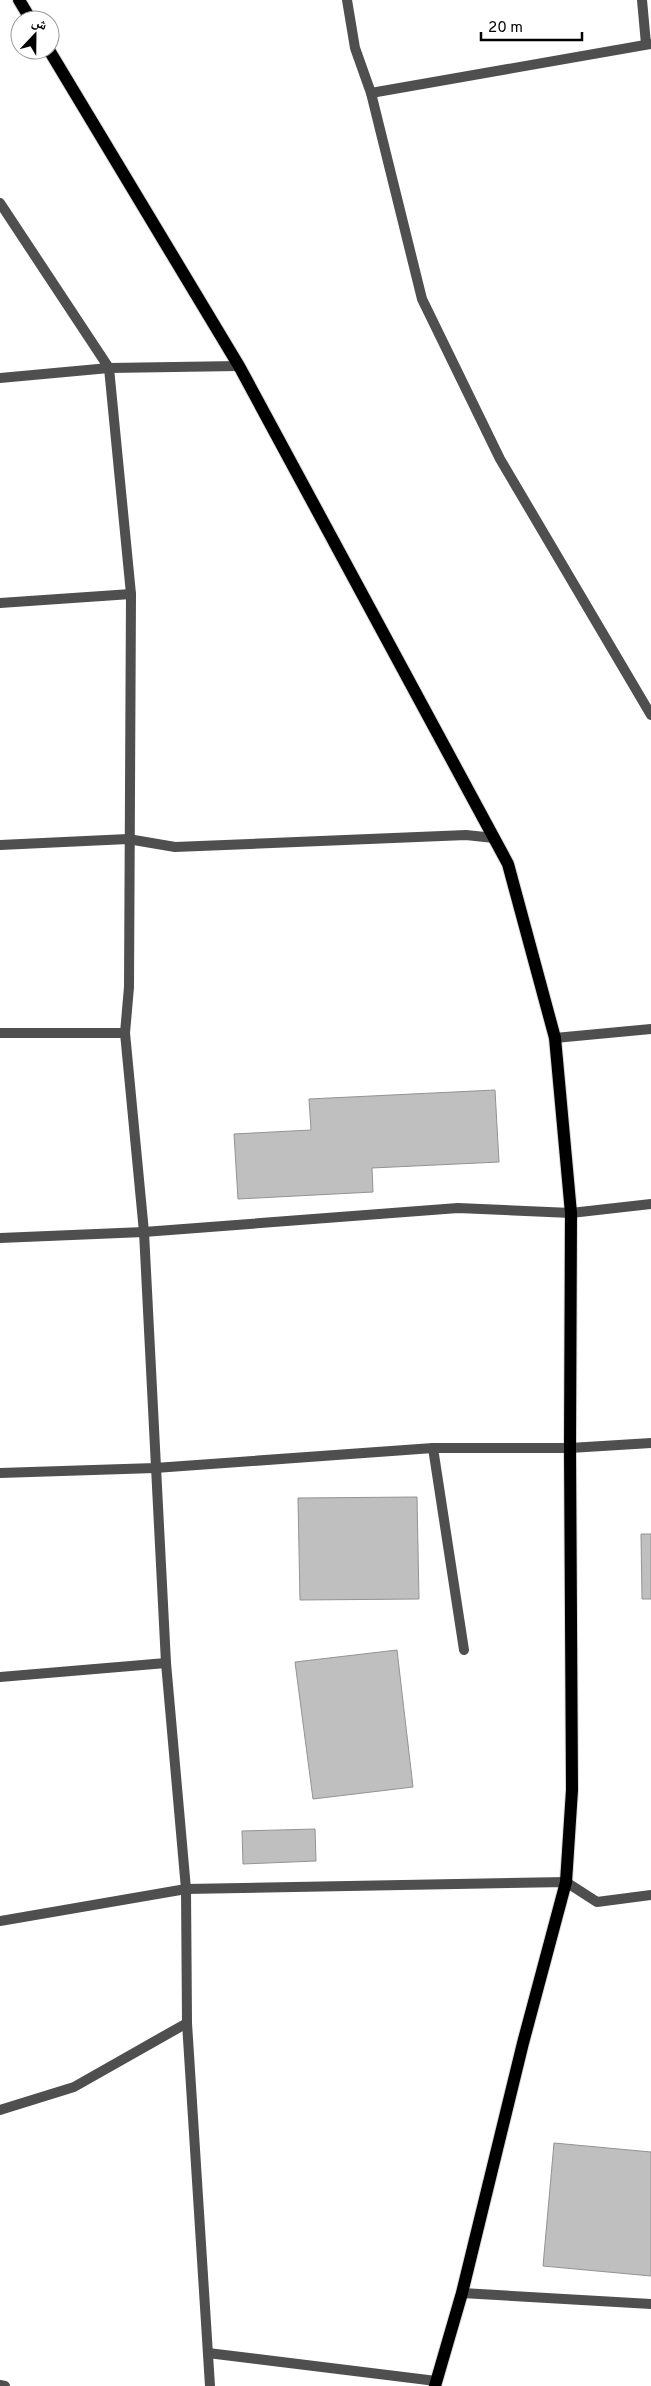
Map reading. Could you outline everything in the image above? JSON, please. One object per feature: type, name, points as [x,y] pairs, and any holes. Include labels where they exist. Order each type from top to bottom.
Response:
[{"type":"main road","points":[[55,60],[239,366],[508,864],[555,1038],[571,1213],[572,1790],[566,1882],[523,2043],[462,2293],[436,2383]]},
{"type":"street","points":[[347,0],[355,48],[371,93],[422,299],[500,459],[651,715]]},
{"type":"street","points":[[371,93],[649,44],[642,0]]},
{"type":"street","points":[[0,203],[109,368],[131,594],[128,840],[129,987],[125,1034],[144,1232],[166,1663],[186,1889],[187,2023],[210,2386]]},
{"type":"street","points":[[0,378],[109,368],[239,366]]},
{"type":"street","points":[[0,604],[131,594]]},
{"type":"street","points":[[0,844],[128,840],[176,847],[466,834],[494,838]]},
{"type":"street","points":[[555,1038],[651,1029]]},
{"type":"street","points":[[0,1033],[125,1034]]},
{"type":"street","points":[[0,1238],[144,1232],[458,1208],[571,1213],[651,1204]]},
{"type":"street","points":[[0,1474],[155,1468],[433,1448],[570,1448],[651,1443]]},
{"type":"street","points":[[433,1448],[464,1650]]},
{"type":"street","points":[[0,1677],[166,1663]]},
{"type":"street","points":[[0,1921],[186,1889],[566,1882],[597,1902],[651,1894]]},
{"type":"street","points":[[0,2110],[74,2087],[187,2023]]},
{"type":"street","points":[[462,2293],[651,2304]]},
{"type":"street","points":[[208,2353],[436,2383]]},
{"type":"street","points":[[0,2385],[4,2386]]},
{"type":"building","points":[[495,1090],[499,1162],[372,1168],[373,1192],[238,1199],[234,1134],[311,1130],[309,1099]]},
{"type":"building","points":[[417,1497],[419,1599],[300,1600],[298,1498]]},
{"type":"building","points":[[641,1534],[651,1534],[651,1599],[642,1599]]},
{"type":"building","points":[[397,1650],[413,1787],[313,1799],[295,1662]]},
{"type":"building","points":[[315,1829],[316,1861],[243,1864],[242,1831]]},
{"type":"building","points":[[554,2143],[651,2152],[651,2276],[543,2266]]}]
